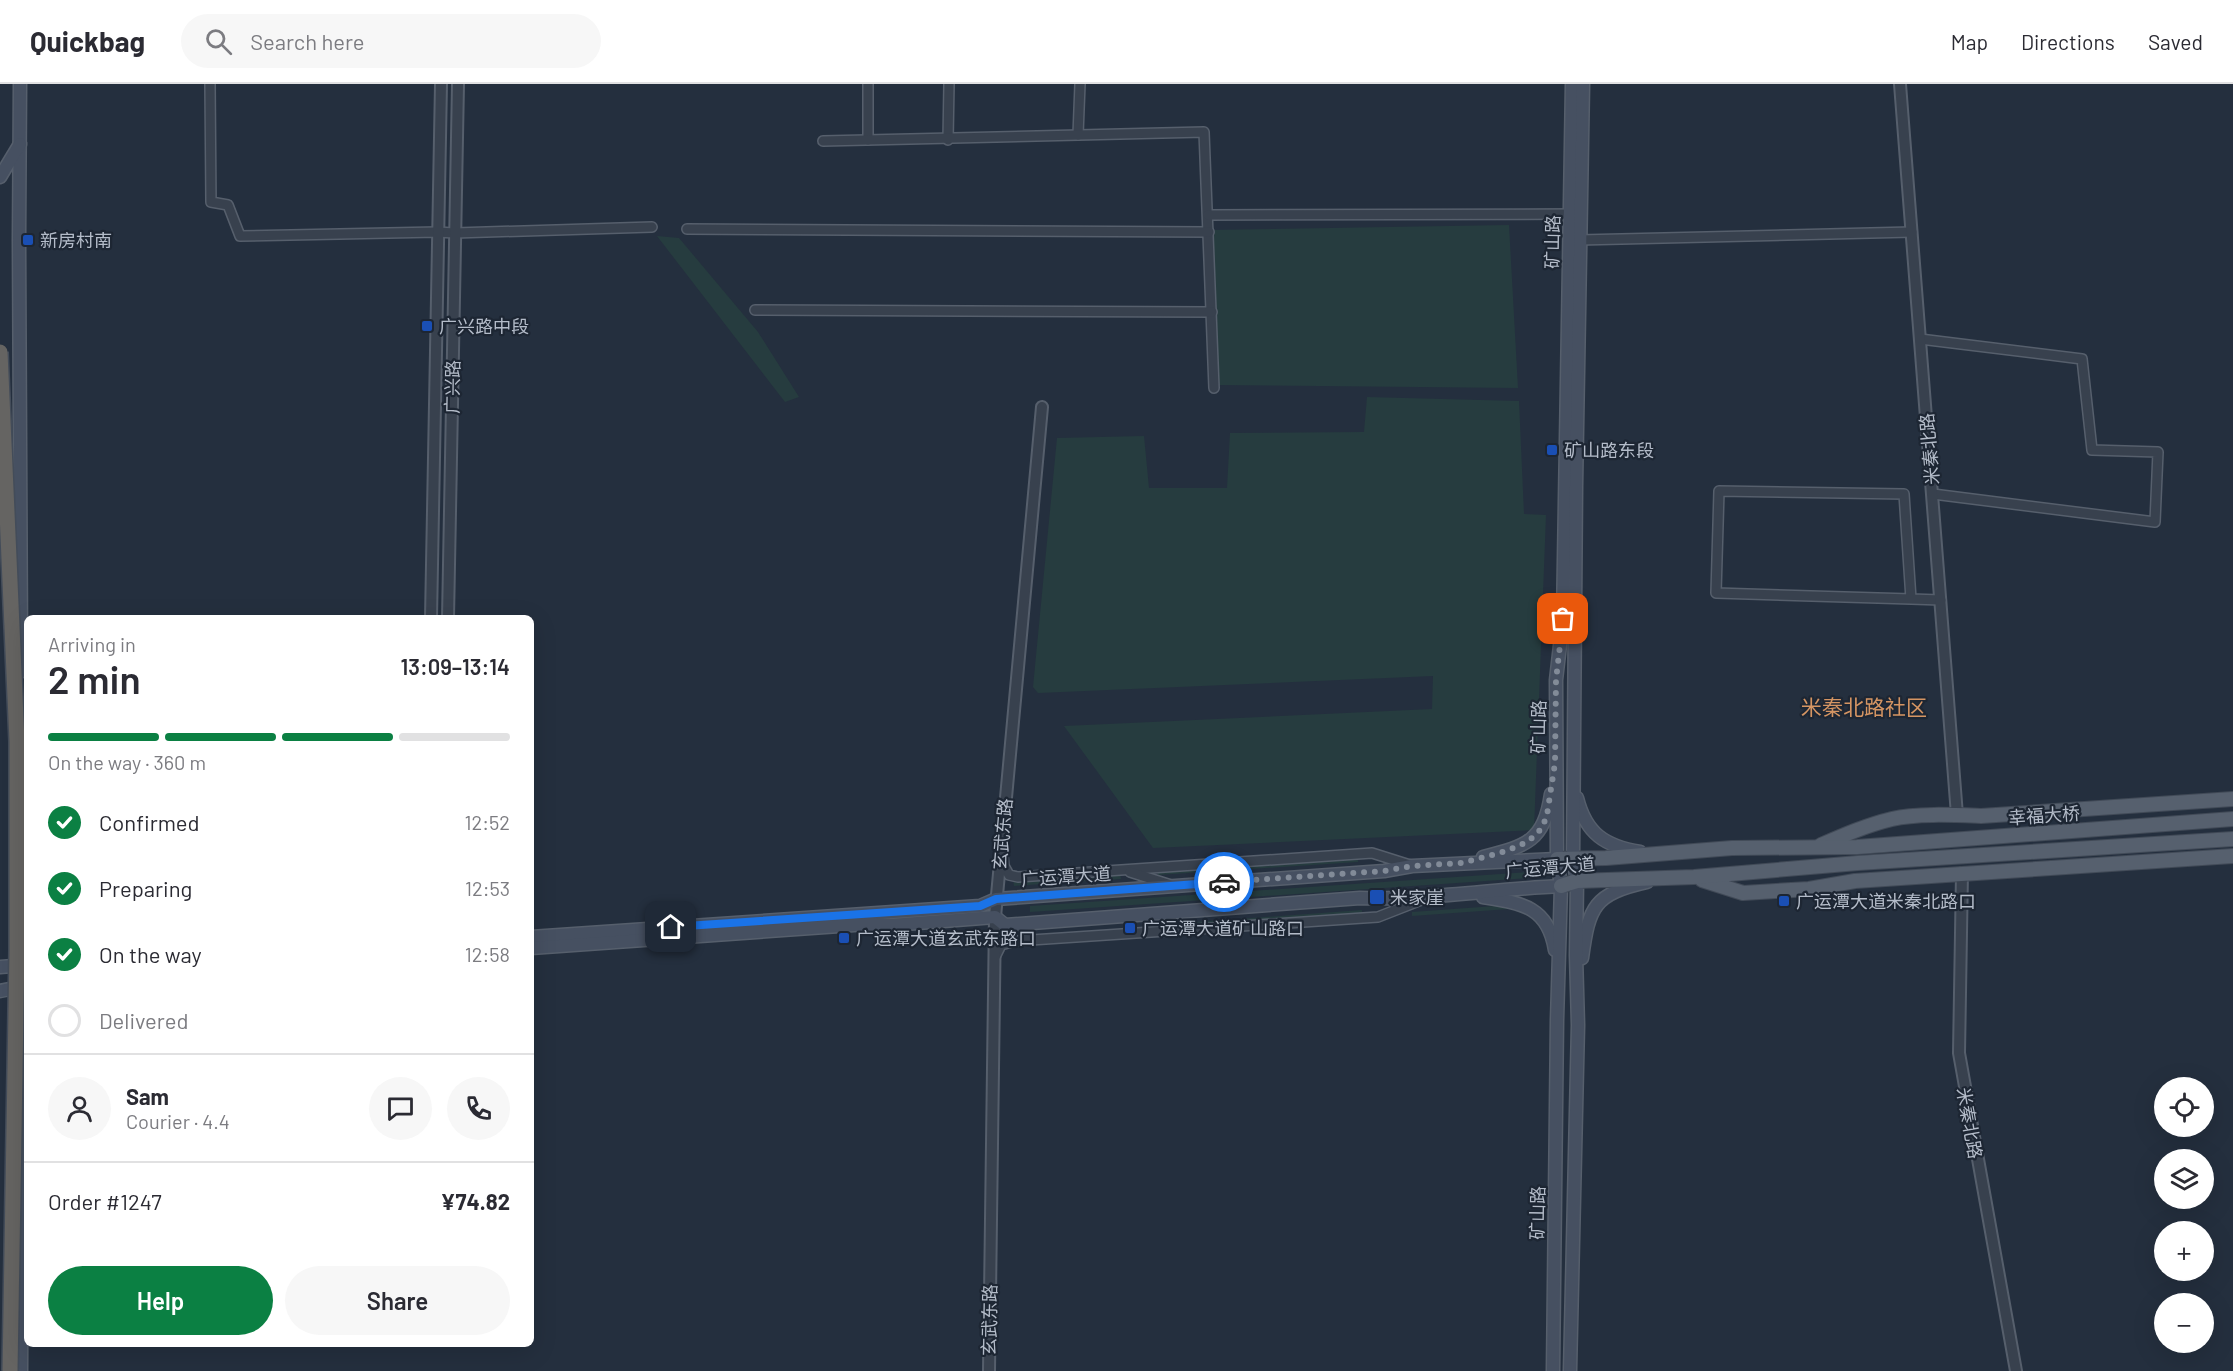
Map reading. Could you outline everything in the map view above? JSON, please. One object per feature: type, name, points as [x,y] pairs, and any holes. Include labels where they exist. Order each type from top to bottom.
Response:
[{"type":"highway","points":[[0,352],[17,742],[17,949],[10,1371]]},
{"type":"main road","points":[[20,84],[21,646],[24,659]]},
{"type":"main road","name":"矿山路","points":[[1570,1371],[1578,988],[1577,881],[1573,859],[1573,778],[1579,240],[1576,214],[1572,84]]},
{"type":"main road","name":"矿山路","points":[[1553,1371],[1561,886],[1557,859],[1556,680],[1563,619],[1576,214],[1583,84]]},
{"type":"main road","points":[[0,177],[20,144]]},
{"type":"main road","points":[[1461,863],[1521,845],[1538,833],[1547,815],[1555,763]]},
{"type":"main road","points":[[1573,778],[1580,809],[1592,832],[1614,846],[1650,854]]},
{"type":"main road","points":[[1813,848],[1855,830],[1894,819],[1957,815],[1981,816],[2233,799]]},
{"type":"main road","name":"幸福大桥","points":[[1857,847],[2233,819]]},
{"type":"main road","name":"幸福大桥","points":[[1858,863],[2233,839]]},
{"type":"main road","name":"广运潭大道","points":[[534,937],[980,906],[996,899],[1384,871],[1412,866],[1573,859],[1732,848],[1857,847]]},
{"type":"main road","points":[[1694,877],[1743,893],[1809,889],[1855,881],[2233,856]]},
{"type":"main road","name":"广运潭大道","points":[[534,948],[995,917],[1005,925],[1360,898],[1430,897],[1561,886],[1577,881],[1694,877],[1858,863]]},
{"type":"main road","points":[[1578,988],[1587,929],[1596,905],[1614,891],[1665,878]]},
{"type":"main road","points":[[1467,894],[1518,903],[1537,913],[1548,926],[1552,936],[1558,980]]},
{"type":"main road","points":[[0,967],[24,965]]},
{"type":"main road","points":[[0,991],[24,986]]},
{"type":"main road","points":[[21,1371],[24,1082]]},
{"type":"street","points":[[210,84],[212,202],[228,205],[240,236],[455,233],[652,226]]},
{"type":"street","name":"广兴路","points":[[431,615],[441,84]]},
{"type":"street","name":"广兴路","points":[[448,615],[458,84]]},
{"type":"street","points":[[867,140],[868,84]]},
{"type":"street","points":[[948,140],[949,84]]},
{"type":"street","points":[[1078,135],[1080,84]]},
{"type":"street","name":"米秦北路","points":[[1900,84],[1957,815]]},
{"type":"street","points":[[823,141],[948,140],[1204,132],[1214,388]]},
{"type":"street","points":[[1208,215],[1576,214]]},
{"type":"street","points":[[687,229],[1209,232]]},
{"type":"street","points":[[1579,240],[1912,232]]},
{"type":"street","points":[[755,310],[1212,312]]},
{"type":"street","points":[[1920,339],[2082,359],[2092,450],[2158,452],[2155,522],[1933,494]]},
{"type":"street","name":"玄武东路","points":[[989,1371],[995,917],[1042,407]]},
{"type":"street","points":[[1911,599],[1904,494],[1719,491],[1716,593],[1941,600]]},
{"type":"street","points":[[1002,843],[1004,866],[1009,875],[1014,877],[1372,853],[1412,866]]},
{"type":"street","points":[[1124,870],[1173,886]]},
{"type":"street","name":"米秦北路","points":[[1962,873],[1959,1053],[2016,1371]]},
{"type":"street","points":[[994,963],[995,955],[1001,945],[1015,941],[1378,917],[1430,897]]},
{"type":"green space","points":[[1509,225],[1518,388],[1214,385],[1208,230]]},
{"type":"green space","points":[[657,236],[679,238],[758,332],[799,397],[785,402]]},
{"type":"green space","points":[[1367,397],[1519,401],[1524,514],[1546,515],[1534,830],[1153,848],[1064,726],[1432,709],[1433,676],[1038,693],[1033,687],[1057,438],[1144,436],[1149,488],[1227,488],[1230,433],[1364,432]]},
{"type":"green space","points":[[1358,857],[1358,862],[1158,875],[1158,871]]},
{"type":"green space","points":[[1530,872],[1530,878],[1030,912],[1030,906]]},
{"type":"green space","points":[[1120,873],[1121,879],[1014,886],[1013,880]]},
{"type":"green space","points":[[1509,905],[1509,909],[1412,916],[1412,912]]},
{"type":"green space","points":[[1362,910],[1362,915],[1154,929],[1154,925]]},
{"type":"way so far","points":[[1224,882],[1384,871],[1412,866],[1461,863],[1500,853],[1532,838],[1542,828],[1547,815],[1555,763],[1556,680],[1563,619]]},
{"type":"place","name":"新房村南","points":[[28,240]]},
{"type":"place","name":"广兴路中段","points":[[427,326]]},
{"type":"place","name":"矿山路东段","points":[[1552,450]]},
{"type":"place","name":"米家崖","points":[[1377,897]]},
{"type":"place","name":"广运潭大道米秦北路口","points":[[1784,901]]},
{"type":"place","name":"广运潭大道矿山路口","points":[[1130,928]]},
{"type":"place","name":"广运潭大道玄武东路口","points":[[844,938]]},
{"type":"district","name":"米秦北路社区","points":[[1864,706]]},
{"type":"route","points":[[671,927],[980,906],[996,899],[1224,882]]}]
